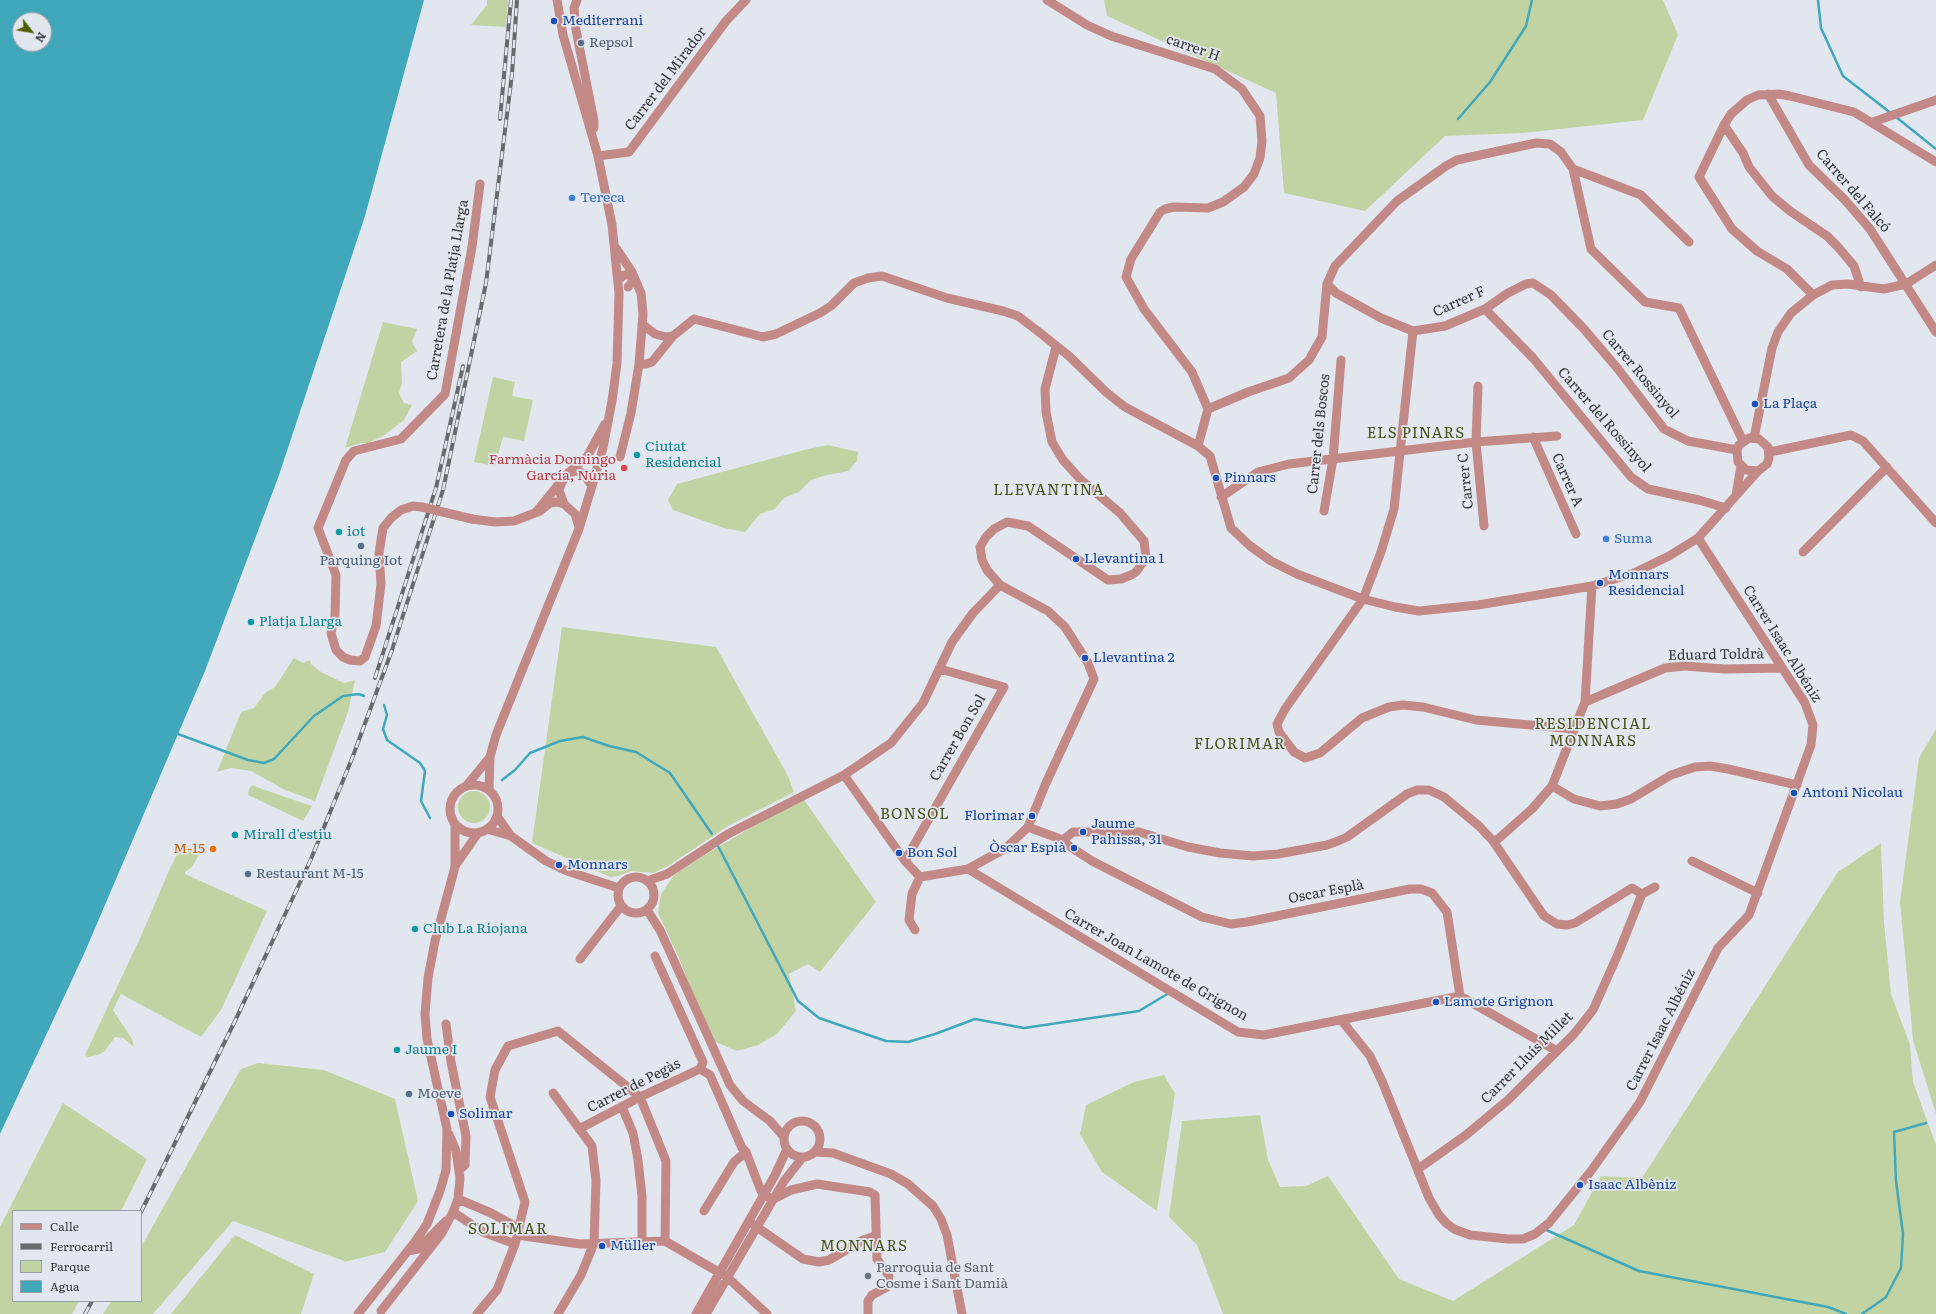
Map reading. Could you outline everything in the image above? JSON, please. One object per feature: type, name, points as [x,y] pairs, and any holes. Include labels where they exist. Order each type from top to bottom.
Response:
[{"type":"street","points":[[489,790],[490,757],[514,688],[579,529],[604,448],[617,363],[619,293],[611,219],[598,156],[567,49],[557,0]]},
{"type":"street","points":[[577,0],[574,8],[576,30],[594,121],[593,138]]},
{"type":"street","name":"Carrer del Mirador","points":[[598,156],[629,152],[726,21],[746,0]]},
{"type":"street","name":"carrer H","points":[[1048,0],[1087,25],[1111,36],[1215,69],[1242,89],[1260,116],[1262,141],[1260,158],[1254,174],[1244,187],[1223,202],[1208,208],[1174,207],[1160,212],[1131,259],[1126,277],[1144,309],[1192,372],[1208,409]]},
{"type":"street","points":[[1813,295],[1787,269],[1757,251],[1732,229],[1699,177],[1724,125],[1731,114],[1747,100],[1768,94],[1790,96],[1854,112],[1873,122],[1936,162]]},
{"type":"street","name":"Carrer del Falcó","points":[[1768,94],[1809,165],[1845,200],[1870,229],[1936,332]]},
{"type":"street","points":[[1873,122],[1936,100]]},
{"type":"street","points":[[1724,125],[1740,147],[1749,167],[1772,196],[1790,211],[1827,236],[1838,247],[1854,266],[1861,287]]},
{"type":"street","points":[[1198,446],[1208,409],[1248,392],[1290,378],[1309,360],[1322,337],[1327,284],[1335,266],[1397,201],[1451,163],[1536,143],[1550,144],[1561,152],[1573,169],[1591,249],[1645,302],[1679,308],[1743,441]]},
{"type":"street","points":[[1573,169],[1641,195],[1689,242]]},
{"type":"street","name":"Carretera de la Platja Llarga","points":[[480,184],[472,247],[445,394],[401,439],[354,451],[346,460],[318,528],[322,542],[336,575],[335,616],[331,633],[332,642],[336,650],[343,657],[350,660],[360,661],[365,657],[370,645],[380,604],[381,584],[379,553],[383,528],[391,518],[401,510],[413,506],[422,507],[472,520],[495,522],[514,521],[527,517],[550,503],[557,502],[564,504]]},
{"type":"street","points":[[615,246],[632,272],[641,293],[642,324],[639,364],[620,457]]},
{"type":"street","points":[[1754,438],[1772,348],[1778,332],[1791,313],[1813,295],[1832,285],[1848,284],[1884,289],[1906,284],[1936,265]]},
{"type":"street","points":[[618,280],[624,275],[633,275],[632,282],[628,288],[619,293]]},
{"type":"street","points":[[639,364],[652,362],[673,336],[694,319],[763,337],[776,334],[831,306],[854,284],[868,278],[882,276],[906,286],[947,298],[987,306],[1018,316],[1069,356],[1107,393],[1125,407],[1198,446],[1210,456],[1221,497],[1232,528],[1249,545],[1271,561],[1297,574],[1363,599],[1419,611],[1478,605],[1592,586],[1634,573],[1698,538],[1726,508],[1736,494],[1758,471],[1767,464],[1770,452],[1764,442],[1754,438],[1743,441],[1737,450],[1738,462],[1741,466],[1752,471],[1758,471]]},
{"type":"street","name":"Carrer F","points":[[1413,331],[1445,326],[1485,309],[1508,293],[1526,284],[1533,283],[1538,286]]},
{"type":"street","points":[[1327,284],[1336,293],[1381,318],[1413,331],[1399,450],[1394,509],[1381,552],[1363,599],[1285,709],[1277,724],[1282,739],[1294,752],[1305,758],[1314,756],[1362,718],[1389,707],[1403,705],[1423,707],[1476,720],[1574,729]]},
{"type":"street","name":"Carrer Rossinyol","points":[[1538,286],[1562,306],[1618,369],[1664,428],[1688,441],[1737,450]]},
{"type":"street","points":[[628,288],[632,287],[641,293]]},
{"type":"street","name":"Carrer del Rossinyol","points":[[1485,309],[1533,358],[1582,415],[1631,477],[1648,489],[1699,500],[1726,508]]},
{"type":"street","points":[[642,324],[655,334],[666,337],[673,336]]},
{"type":"street","points":[[920,877],[968,869],[1006,848],[1028,827],[1046,783],[1094,679],[1088,663],[1065,627],[1056,617],[1000,585],[987,570],[982,560],[980,547],[986,537],[994,529],[1007,522],[1028,526],[1108,580],[1121,579],[1131,575],[1136,572],[1146,558],[1144,541],[1120,513],[1081,480],[1067,465],[1052,442],[1046,412],[1045,389],[1056,347]]},
{"type":"street","name":"Carrer dels Boscos","points":[[1324,511],[1333,460],[1341,360]]},
{"type":"street","name":"Carrer C","points":[[1478,386],[1476,442],[1484,526]]},
{"type":"street","points":[[536,512],[567,474],[587,457],[610,414]]},
{"type":"street","points":[[1770,452],[1851,435],[1863,441],[1936,523]]},
{"type":"street","points":[[1221,497],[1258,472],[1289,464],[1333,460],[1399,450],[1557,436]]},
{"type":"street","name":"Carrer A","points":[[1533,437],[1576,534]]},
{"type":"street","points":[[1736,494],[1741,466]]},
{"type":"street","points":[[1803,552],[1887,468]]},
{"type":"street","points":[[579,529],[575,514],[564,504],[559,490],[567,474],[576,471],[583,473],[592,486]]},
{"type":"street","name":"Carrer Isaac Albéniz","points":[[1342,1021],[1370,1056],[1382,1081],[1429,1198],[1439,1216],[1454,1229],[1470,1235],[1488,1237],[1523,1239],[1535,1234],[1550,1224],[1591,1171],[1640,1102],[1718,948],[1749,915],[1811,745],[1813,724],[1804,703],[1698,538]]},
{"type":"street","points":[[647,881],[667,874],[728,834],[844,775],[891,743],[923,703],[952,642],[973,613],[1000,585]]},
{"type":"street","points":[[1493,841],[1532,809],[1552,786],[1584,702],[1592,586]]},
{"type":"street","name":"Eduard Toldrà","points":[[1584,702],[1664,668],[1685,666],[1724,669],[1782,668]]},
{"type":"street","name":"Carrer Bon Sol","points":[[905,861],[1004,687],[940,669]]},
{"type":"street","points":[[467,786],[490,757]]},
{"type":"street","points":[[1552,786],[1574,799],[1600,806],[1616,804],[1631,799],[1671,775],[1695,767],[1710,766],[1728,769],[1797,785]]},
{"type":"street","points":[[844,775],[905,861],[920,877]]},
{"type":"street","points":[[467,786],[481,786],[489,790],[495,798],[498,807],[497,816],[493,824],[487,829],[478,833],[469,833],[455,825],[450,817],[449,809],[451,800],[460,789],[467,786]]},
{"type":"street","points":[[1063,840],[1073,832],[1139,832],[1188,847],[1220,853],[1253,856],[1278,854],[1326,845],[1342,839],[1407,794],[1417,790],[1429,790],[1444,797],[1479,826],[1493,841],[1544,916],[1557,924],[1575,924],[1632,888],[1642,894],[1655,887]]},
{"type":"street","points":[[497,816],[511,836]]},
{"type":"street","points":[[381,1311],[442,1233],[458,1199],[460,1178],[456,1151],[447,1129],[427,1039],[425,1014],[428,978],[435,940],[455,867],[455,825]]},
{"type":"street","name":"Oscar Esplà","points":[[1028,827],[1063,840],[1069,846],[1092,861],[1202,917],[1231,924],[1410,889],[1421,889],[1432,893],[1447,912],[1460,996]]},
{"type":"street","points":[[487,829],[511,836],[553,864],[567,871],[619,888]]},
{"type":"street","points":[[455,867],[478,833]]},
{"type":"street","points":[[1692,861],[1758,893]]},
{"type":"street","name":"Carrer Joan Lamote de Grignon","points":[[968,869],[1238,1032],[1264,1035],[1342,1021],[1460,996]]},
{"type":"street","points":[[654,894],[650,884],[647,881],[636,877],[622,883],[617,897],[621,906],[630,913],[636,914],[647,910],[653,900],[654,894],[667,874]]},
{"type":"street","points":[[915,930],[909,920],[912,894],[920,877]]},
{"type":"street","name":"Carrer Lluís Millet","points":[[1418,1170],[1466,1135],[1508,1100],[1574,1034],[1593,1010],[1618,954],[1642,894]]},
{"type":"street","points":[[580,960],[621,906]]},
{"type":"street","points":[[647,910],[660,930],[730,1085],[743,1101],[770,1121],[784,1137],[787,1149],[775,1176],[764,1194],[752,1223],[723,1274],[696,1314]]},
{"type":"street","points":[[656,956],[703,1062],[700,1069],[710,1075],[764,1194],[772,1200]]},
{"type":"street","points":[[1460,996],[1557,1051]]},
{"type":"street","points":[[446,1024],[451,1062],[466,1136],[465,1165],[459,1170]]},
{"type":"street","points":[[478,1314],[497,1290],[517,1236],[524,1202],[490,1097],[495,1070],[508,1046],[558,1032],[640,1097],[666,1161],[665,1241]]},
{"type":"street","name":"Carrer de Pegàs","points":[[579,1129],[640,1097],[700,1069]]},
{"type":"street","points":[[553,1094],[592,1146],[596,1181],[594,1243],[581,1275],[558,1314]]},
{"type":"street","points":[[622,1107],[633,1133],[638,1160],[642,1196],[642,1242]]},
{"type":"street","points":[[770,1121],[794,1123]]},
{"type":"street","points":[[784,1137],[789,1126],[794,1123],[799,1121],[810,1123],[818,1131],[833,1153]]},
{"type":"street","points":[[358,1314],[408,1251],[427,1224],[433,1211],[446,1170],[447,1129]]},
{"type":"street","points":[[752,1223],[772,1200],[792,1169],[803,1157],[814,1152],[818,1148],[820,1136]]},
{"type":"street","points":[[787,1149],[797,1156],[803,1157]]},
{"type":"street","points":[[704,1211],[734,1162],[746,1152]]},
{"type":"street","points":[[814,1152],[833,1153],[891,1174],[917,1191],[933,1206],[941,1219],[947,1235],[962,1314]]},
{"type":"street","points":[[772,1200],[782,1193],[813,1184],[870,1192],[875,1195],[875,1236],[877,1262],[889,1276],[887,1287],[872,1295],[868,1301],[868,1314]]},
{"type":"street","points":[[458,1199],[491,1212],[517,1236]]},
{"type":"street","points":[[408,1251],[418,1249],[453,1212]]},
{"type":"street","points":[[453,1212],[483,1232],[580,1244],[665,1241],[723,1274],[767,1314]]},
{"type":"street","points":[[752,1223],[803,1259],[819,1262],[829,1260],[863,1240],[875,1236]]},
{"type":"street","points":[[706,1314],[723,1274]]},
{"type":"green space","points":[[487,0],[508,0],[506,27],[471,25],[487,5]]},
{"type":"green space","points":[[1104,0],[1663,0],[1678,35],[1643,120],[1523,133],[1445,136],[1365,211],[1284,193],[1276,93],[1107,16]]},
{"type":"green space","points":[[383,322],[417,329],[412,342],[417,351],[401,362],[402,383],[399,393],[404,403],[412,405],[404,420],[383,436],[368,443],[361,443],[345,448]]},
{"type":"green space","points":[[493,377],[515,382],[512,396],[533,400],[524,441],[503,437],[495,466],[474,462]]},
{"type":"green space","points":[[828,445],[858,452],[857,461],[848,471],[811,480],[799,492],[784,498],[775,509],[760,514],[745,532],[724,528],[673,510],[668,500],[677,484]]},
{"type":"green space","points":[[562,627],[716,647],[788,776],[794,792],[728,826],[668,866],[653,873],[631,871],[618,876],[610,877],[532,843]]},
{"type":"green space","points":[[294,658],[303,663],[310,660],[311,664],[321,672],[344,683],[355,680],[348,712],[315,801],[285,790],[251,771],[231,768],[217,772],[241,712],[254,708],[265,693],[275,687]]},
{"type":"green space","points":[[1936,729],[1936,1114],[1913,1040],[1900,902],[1919,758]]},
{"type":"green space","points":[[252,785],[312,806],[303,821],[248,795],[249,789]]},
{"type":"green space","points":[[471,791],[477,791],[486,795],[490,807],[486,819],[477,823],[471,823],[462,819],[458,810],[458,804],[462,795]]},
{"type":"green space","points":[[804,800],[876,902],[820,972],[808,964],[789,974],[796,1011],[777,1034],[758,1045],[737,1051],[711,1040],[678,956],[658,913],[661,894],[674,875],[711,851],[786,807]]},
{"type":"green space","points":[[1881,843],[1884,922],[1891,994],[1910,1045],[1913,1082],[1936,1145],[1936,1314],[1223,1314],[1197,1245],[1169,1217],[1182,1121],[1260,1115],[1268,1160],[1280,1187],[1306,1186],[1328,1176],[1399,1279],[1453,1301],[1574,1225],[1601,1176],[1642,1178],[1838,872]]},
{"type":"green space","points":[[190,847],[200,853],[192,867],[185,872],[185,874],[267,911],[221,1010],[201,1037],[121,994],[113,1010],[132,1039],[134,1047],[123,1038],[115,1037],[105,1051],[98,1055],[88,1057],[85,1055],[142,934],[170,868],[178,853]]},
{"type":"green space","points":[[258,1063],[324,1070],[395,1099],[418,1201],[385,1252],[344,1262],[233,1221],[153,1314],[103,1314],[110,1302],[142,1302],[142,1245],[241,1069]]},
{"type":"green space","points":[[1164,1075],[1175,1094],[1157,1211],[1102,1172],[1080,1134],[1086,1105],[1134,1082]]},
{"type":"green space","points":[[63,1103],[147,1159],[122,1210],[12,1210],[12,1302],[78,1302],[72,1314],[0,1314],[0,1227]]},
{"type":"green space","points":[[235,1235],[314,1274],[301,1314],[171,1314]]},
{"type":"water","points":[[0,0],[424,0],[365,216],[278,478],[205,671],[84,954],[0,1134]]},
{"type":"waterway","points":[[1458,119],[1490,82],[1526,26],[1532,0]]},
{"type":"waterway","points":[[1818,0],[1821,28],[1843,76],[1892,114]]},
{"type":"waterway","points":[[1896,117],[1936,149]]},
{"type":"waterway","points":[[178,734],[248,760],[264,763],[274,759],[314,716],[343,696],[359,694],[364,696]]},
{"type":"waterway","points":[[384,705],[387,715],[383,729],[387,740],[420,763],[425,771],[421,801],[430,818]]},
{"type":"waterway","points":[[502,780],[515,770],[530,753],[560,741],[583,737],[609,746],[636,752],[670,773],[712,834]]},
{"type":"waterway","points":[[718,846],[798,1001],[819,1018],[886,1041],[908,1042],[975,1019],[1024,1028],[1139,1011],[1169,993]]},
{"type":"waterway","points":[[1862,1314],[1886,1297],[1901,1268],[1903,1234],[1896,1181],[1894,1132],[1926,1123]]},
{"type":"waterway","points":[[1544,1229],[1639,1271],[1828,1307],[1846,1314]]},
{"type":"railway","points":[[500,119],[511,0]]},
{"type":"railway","points":[[142,1210],[235,1021],[311,859],[353,756],[392,650],[443,490],[486,283],[512,74],[517,0]]},
{"type":"railway","points":[[375,678],[436,488],[463,366]]},
{"type":"railway","points":[[85,1314],[91,1302]]},
{"type":"place","name":"Mediterrani","points":[[554,21]]},
{"type":"place","name":"Repsol","points":[[581,43]]},
{"type":"place","name":"Tereca","points":[[572,198]]},
{"type":"place","name":"La Plaça","points":[[1755,404]]},
{"type":"place","name":"Ciutat Residencial","points":[[637,455]]},
{"type":"place","name":"Farmàcia Domingo García, Núria","points":[[624,468]]},
{"type":"place","name":"Pinnars","points":[[1216,478]]},
{"type":"place","name":"iot","points":[[339,532]]},
{"type":"place","name":"Suma","points":[[1606,539]]},
{"type":"place","name":"Parquing Iot","points":[[361,546]]},
{"type":"place","name":"Llevantina 1","points":[[1076,559]]},
{"type":"place","name":"Monnars Residencial","points":[[1600,583]]},
{"type":"place","name":"Platja Llarga","points":[[251,622]]},
{"type":"place","name":"Llevantina 2","points":[[1085,658]]},
{"type":"place","name":"Antoni Nicolau","points":[[1794,793]]},
{"type":"place","name":"Florimar","points":[[1032,816]]},
{"type":"place","name":"Jaume Pahissa, 31","points":[[1083,832]]},
{"type":"place","name":"Mirall d'estiu","points":[[235,835]]},
{"type":"place","name":"Òscar Espià","points":[[1074,848]]},
{"type":"place","name":"M-15","points":[[213,849]]},
{"type":"place","name":"Bon Sol","points":[[899,853]]},
{"type":"place","name":"Monnars","points":[[559,865]]},
{"type":"place","name":"Restaurant M-15","points":[[248,874]]},
{"type":"place","name":"Club La Riojana","points":[[415,929]]},
{"type":"place","name":"Lamote Grignon","points":[[1436,1002]]},
{"type":"place","name":"Jaume I","points":[[397,1050]]},
{"type":"place","name":"Moeve","points":[[409,1094]]},
{"type":"place","name":"Solimar","points":[[451,1114]]},
{"type":"place","name":"Isaac Albèniz","points":[[1580,1185]]},
{"type":"place","name":"Müller","points":[[602,1246]]},
{"type":"place","name":"Parroquia de Sant Cosme i Sant Damià","points":[[868,1276]]},
{"type":"district","name":"ELS PINARS","points":[[1416,434]]},
{"type":"district","name":"LLEVANTINA","points":[[1049,491]]},
{"type":"district","name":"RESIDENCIAL MONNARS","points":[[1593,734]]},
{"type":"district","name":"FLORIMAR","points":[[1240,745]]},
{"type":"district","name":"BONSOL","points":[[915,815]]},
{"type":"district","name":"SOLIMAR","points":[[508,1230]]},
{"type":"district","name":"MONNARS","points":[[864,1247]]}]
